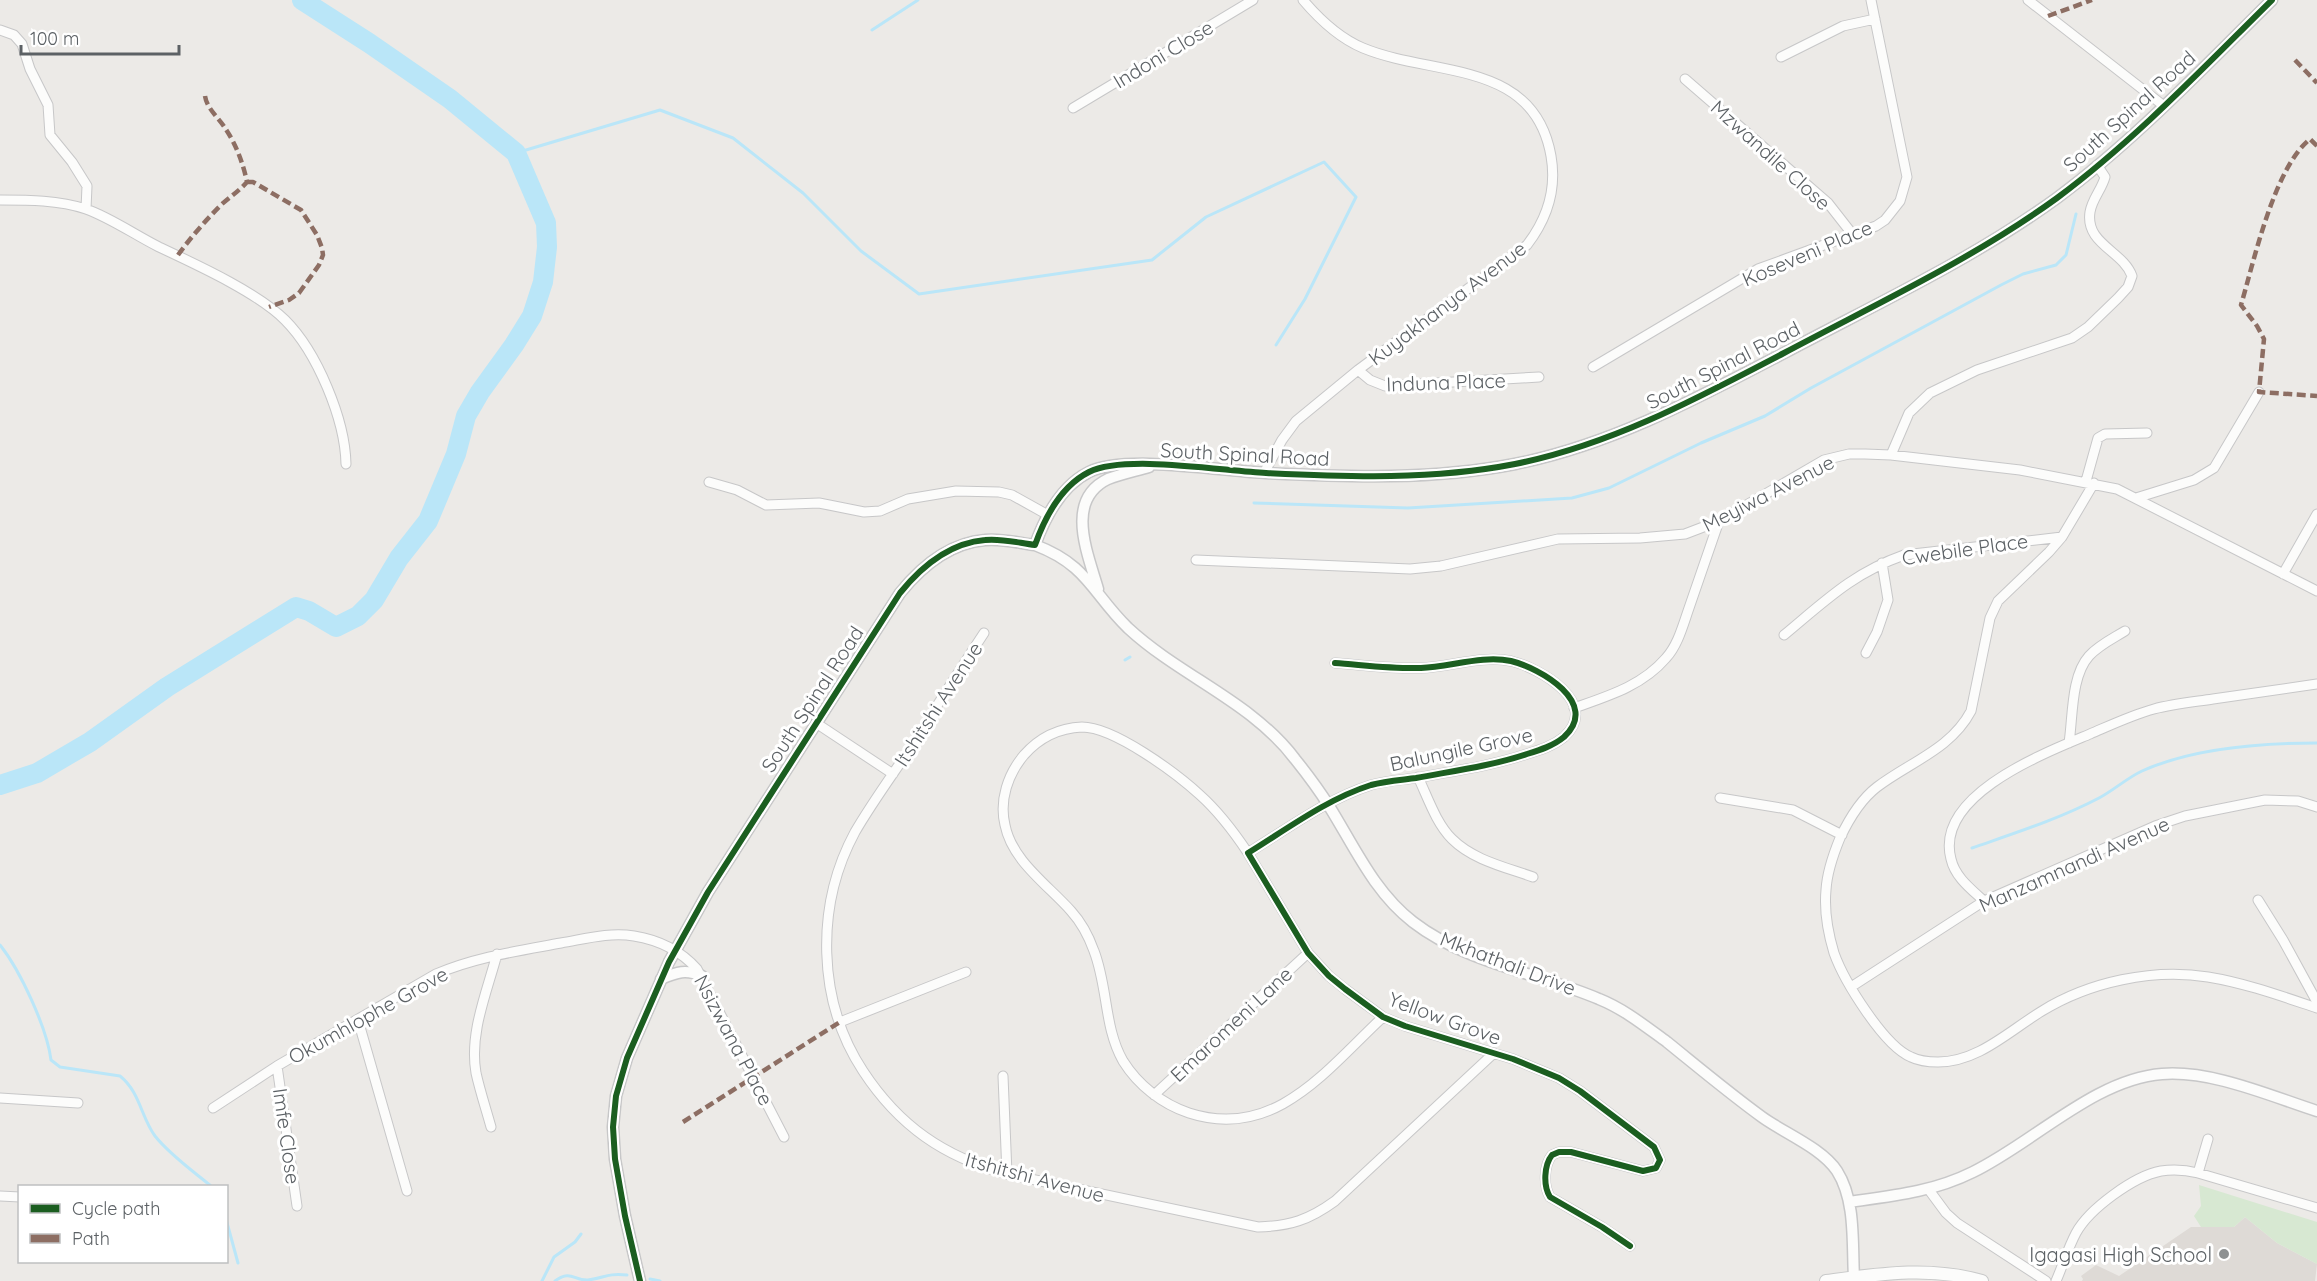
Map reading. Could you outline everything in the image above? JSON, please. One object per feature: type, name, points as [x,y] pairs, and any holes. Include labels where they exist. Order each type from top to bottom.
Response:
[{"type":"main road","points":[[1826,1281],[1901,1272],[1935,1272],[1982,1281]]},
{"type":"street","name":"Indoni Close","points":[[1073,108],[1253,0]]},
{"type":"street","name":"Kuyakhanya Avenue","points":[[1264,473],[1282,440],[1296,421],[1358,369],[1510,260],[1527,245],[1537,232],[1547,212],[1552,194],[1553,166],[1549,142],[1529,106],[1515,93],[1497,82],[1383,55],[1362,47],[1336,32],[1317,17],[1303,0]]},
{"type":"street","name":"Koseveni Place","points":[[1593,367],[1758,269],[1876,226],[1892,213],[1900,201],[1907,177],[1871,0]]},
{"type":"street","points":[[2028,0],[2164,106]]},
{"type":"street","name":"South Spinal Road","points":[[640,1281],[615,1159],[613,1127],[616,1096],[627,1058],[675,949],[708,892],[900,593],[916,573],[959,546],[984,540],[1035,545],[1048,515],[1070,487],[1088,472],[1110,465],[1155,465],[1264,473],[1388,477],[1461,473],[1517,464],[1567,451],[1625,431],[1682,406],[1995,240],[2058,196],[2097,165],[2164,106],[2272,0]]},
{"type":"street","points":[[1781,57],[1843,26],[1875,19]]},
{"type":"street","points":[[0,30],[14,35],[22,44],[30,69],[48,105],[50,135],[72,162],[87,186],[86,209]]},
{"type":"street","name":"Mzwandile Close","points":[[1684,79],[1828,203],[1853,235]]},
{"type":"street","points":[[1890,455],[1909,413],[1930,393],[1977,370],[2072,338],[2088,327],[2128,288],[2132,276],[2126,264],[2101,243],[2091,229],[2090,212],[2105,177],[2097,165]]},
{"type":"street","points":[[0,200],[39,200],[86,209],[196,265],[284,318],[304,345],[328,392],[342,435],[346,464]]},
{"type":"street","name":"Induna Place","points":[[1358,369],[1370,380],[1385,386],[1539,377]]},
{"type":"street","points":[[2136,498],[2194,480],[2214,468],[2259,392]]},
{"type":"street","points":[[2147,433],[2105,434],[2098,438],[2090,482],[2062,537],[1998,601],[1990,618],[1971,711],[1964,723],[1947,741],[1876,788],[1857,807],[1842,835],[1829,868],[1826,912],[1835,954],[1851,987],[1876,1024],[1897,1049],[1910,1057],[1936,1062],[1967,1057],[1984,1049],[2063,999],[2089,989],[2152,976],[2182,975],[2228,981],[2317,1008]]},
{"type":"street","name":"Meyiwa Avenue","points":[[1196,560],[1410,569],[1451,564],[1558,539],[1640,538],[1685,534],[1719,521],[1824,460],[1849,454],[1890,455],[2020,470],[2117,489],[2317,591]]},
{"type":"street","points":[[1100,594],[1082,531],[1081,518],[1084,506],[1090,495],[1107,480],[1155,465]]},
{"type":"street","points":[[709,482],[737,490],[766,506],[819,503],[864,512],[880,511],[908,499],[956,492],[999,492],[1012,495],[1048,515]]},
{"type":"street","points":[[2283,574],[2317,514]]},
{"type":"street","points":[[1335,663],[1419,668],[1493,660],[1511,661],[1532,668],[1561,686],[1574,708],[1615,694],[1634,684],[1668,657],[1678,638],[1719,521]]},
{"type":"street","name":"Cwebile Place","points":[[1784,635],[1838,589],[1882,563],[1920,551],[2062,537]]},
{"type":"street","name":"Mkhathali Drive","points":[[1035,545],[1065,558],[1083,572],[1125,625],[1148,646],[1174,665],[1231,699],[1273,733],[1293,756],[1328,805],[1353,849],[1373,878],[1411,920],[1437,938],[1466,952],[1573,988],[1623,1011],[1763,1117],[1825,1157],[1836,1169],[1849,1202],[1854,1278]]},
{"type":"street","points":[[1866,653],[1877,632],[1888,600],[1882,563]]},
{"type":"street","points":[[2069,742],[2080,670],[2088,657],[2125,631]]},
{"type":"street","name":"Itshitshi Avenue","points":[[984,633],[854,834],[834,886],[826,938],[826,970],[831,997],[855,1059],[884,1100],[925,1138],[950,1154],[980,1167],[1007,1174],[1258,1227],[1277,1227],[1315,1215],[1335,1202],[1494,1053]]},
{"type":"street","points":[[1984,901],[1962,879],[1951,859],[1949,843],[1951,831],[1958,817],[1981,792],[2004,775],[2025,762],[2069,742],[2156,708],[2317,684]]},
{"type":"street","name":"Balungile Grove","points":[[1328,805],[1373,785],[1491,764],[1548,746],[1565,735],[1571,727],[1574,708]]},
{"type":"street","name":"Itshitshi Avenue","points":[[816,723],[893,774]]},
{"type":"street","name":"Yellow Grove","points":[[1383,1017],[1303,1092],[1264,1114],[1242,1120],[1197,1116],[1174,1108],[1154,1095],[1137,1079],[1123,1060],[1113,1038],[1103,984],[1094,952],[1084,930],[1010,842],[1004,825],[1004,804],[1007,782],[1017,763],[1031,747],[1046,736],[1082,727],[1102,730],[1125,742],[1199,794],[1220,815],[1248,853],[1308,953],[1329,976],[1383,1017],[1494,1053],[1559,1078],[1581,1091],[1648,1140],[1658,1154],[1659,1165],[1651,1171],[1643,1171],[1571,1152],[1559,1152],[1552,1155],[1546,1166],[1546,1191],[1550,1197],[1630,1246]]},
{"type":"street","points":[[1418,777],[1441,825],[1452,839],[1483,860],[1533,877]]},
{"type":"street","points":[[1720,798],[1792,810],[1842,835]]},
{"type":"street","name":"Manzamnandi Avenue","points":[[1851,987],[1984,901],[2155,826],[2185,816],[2265,800],[2298,801],[2317,807]]},
{"type":"street","points":[[1248,853],[1328,805]]},
{"type":"street","points":[[2258,900],[2317,1002]]},
{"type":"street","name":"Okumhlophe Grove","points":[[213,1108],[277,1066],[436,974],[473,960],[609,934],[634,936],[675,949]]},
{"type":"street","name":"Nsizwana Place","points":[[675,949],[684,955],[702,976],[784,1137]]},
{"type":"street","name":"Emaromeni Lane","points":[[1154,1095],[1308,953]]},
{"type":"street","points":[[491,1127],[476,1071],[475,1047],[477,1027],[497,954]]},
{"type":"street","points":[[662,979],[680,971],[702,976]]},
{"type":"street","points":[[840,1023],[966,972]]},
{"type":"street","points":[[358,1020],[408,1191]]},
{"type":"street","name":"Imfe Close","points":[[277,1066],[297,1206]]},
{"type":"street","points":[[1849,1202],[1929,1190],[1973,1172],[2008,1153],[2096,1095],[2120,1083],[2140,1077],[2184,1074],[2210,1078],[2317,1111]]},
{"type":"street","points":[[1003,1076],[1007,1174]]},
{"type":"street","points":[[0,1098],[78,1103]]},
{"type":"street","points":[[2198,1173],[2208,1139]]},
{"type":"street","points":[[2056,1281],[2076,1234],[2096,1208],[2128,1186],[2160,1171],[2184,1170],[2198,1173],[2317,1208]]},
{"type":"street","points":[[1929,1190],[1946,1213],[1957,1223],[2046,1281]]},
{"type":"street","points":[[0,1196],[18,1197]]},
{"type":"shaded area","name":"Igagasi High School","points":[[2245,1217],[2277,1243],[2317,1264],[2315,1281],[2082,1281],[2081,1276],[2096,1265],[2119,1276],[2191,1227],[2234,1227]]},
{"type":"green space","points":[[2199,1185],[2317,1222],[2317,1264],[2277,1243],[2245,1217],[2234,1227],[2201,1227],[2194,1216],[2201,1206]]},
{"type":"waterway","points":[[0,785],[37,773],[90,742],[167,687],[296,607],[309,611],[336,627],[358,616],[374,600],[399,558],[428,521],[456,454],[466,416],[532,316],[543,282],[547,247],[546,223],[516,153],[450,99],[302,0]]},
{"type":"waterway","points":[[872,30],[918,0]]},
{"type":"waterway","points":[[516,153],[660,110],[733,138],[803,193],[861,251],[919,294],[1152,260],[1206,217],[1324,162],[1356,197],[1305,299],[1276,345]]},
{"type":"waterway","points":[[1254,503],[1408,508],[1572,498],[1609,488],[1701,443],[1765,416],[1811,388],[2023,274],[2056,265],[2066,255],[2076,214]]},
{"type":"waterway","points":[[1125,660],[1130,657]]},
{"type":"waterway","points":[[1972,848],[2068,813],[2099,798],[2136,774],[2162,763],[2228,748],[2317,743]]},
{"type":"waterway","points":[[0,945],[32,1000],[51,1060],[60,1067],[120,1076],[132,1089],[155,1136],[210,1185]]},
{"type":"waterway","points":[[228,1226],[238,1263]]},
{"type":"waterway","points":[[542,1281],[554,1257],[575,1242],[581,1234]]},
{"type":"waterway","points":[[555,1281],[565,1276],[588,1280],[610,1275],[627,1275]]},
{"type":"waterway","points":[[650,1279],[660,1281]]},
{"type":"marked path","points":[[2048,16],[2092,0]]},
{"type":"marked path","points":[[2295,60],[2317,83]]},
{"type":"marked path","points":[[205,96],[208,105],[236,147],[247,182]]},
{"type":"marked path","points":[[2317,146],[2310,139],[2297,153],[2286,171],[2267,216],[2241,305],[2264,339],[2259,392],[2317,396]]},
{"type":"marked path","points":[[247,182],[253,182],[301,210],[317,235],[322,248],[323,255],[319,265],[299,293],[289,300],[269,307]]},
{"type":"marked path","points":[[178,255],[210,216],[247,182]]},
{"type":"marked path","points":[[683,1122],[840,1022]]},
{"type":"cycle path","points":[[640,1281],[615,1159],[613,1127],[616,1096],[627,1058],[669,962],[708,892],[900,593],[917,574],[937,558],[959,546],[985,540],[1035,545],[1049,513],[1070,485],[1089,472],[1105,467],[1149,464],[1266,473],[1360,476],[1453,473],[1551,456],[1620,432],[1719,387],[1889,299],[2025,220],[2086,176],[2114,152],[2168,103],[2272,0]]},
{"type":"cycle path","points":[[1335,663],[1410,668],[1489,659],[1511,661],[1537,671],[1550,679],[1571,700],[1575,712],[1574,724],[1564,737],[1551,745],[1486,765],[1371,785],[1323,806],[1248,853],[1308,953],[1329,976],[1383,1017],[1405,1026],[1513,1059],[1559,1078],[1580,1091],[1654,1147],[1660,1160],[1656,1168],[1643,1171],[1571,1152],[1559,1152],[1552,1155],[1547,1164],[1545,1182],[1550,1197],[1630,1246]]},
{"type":"place","name":"Igagasi High School","points":[[2224,1254]]}]
